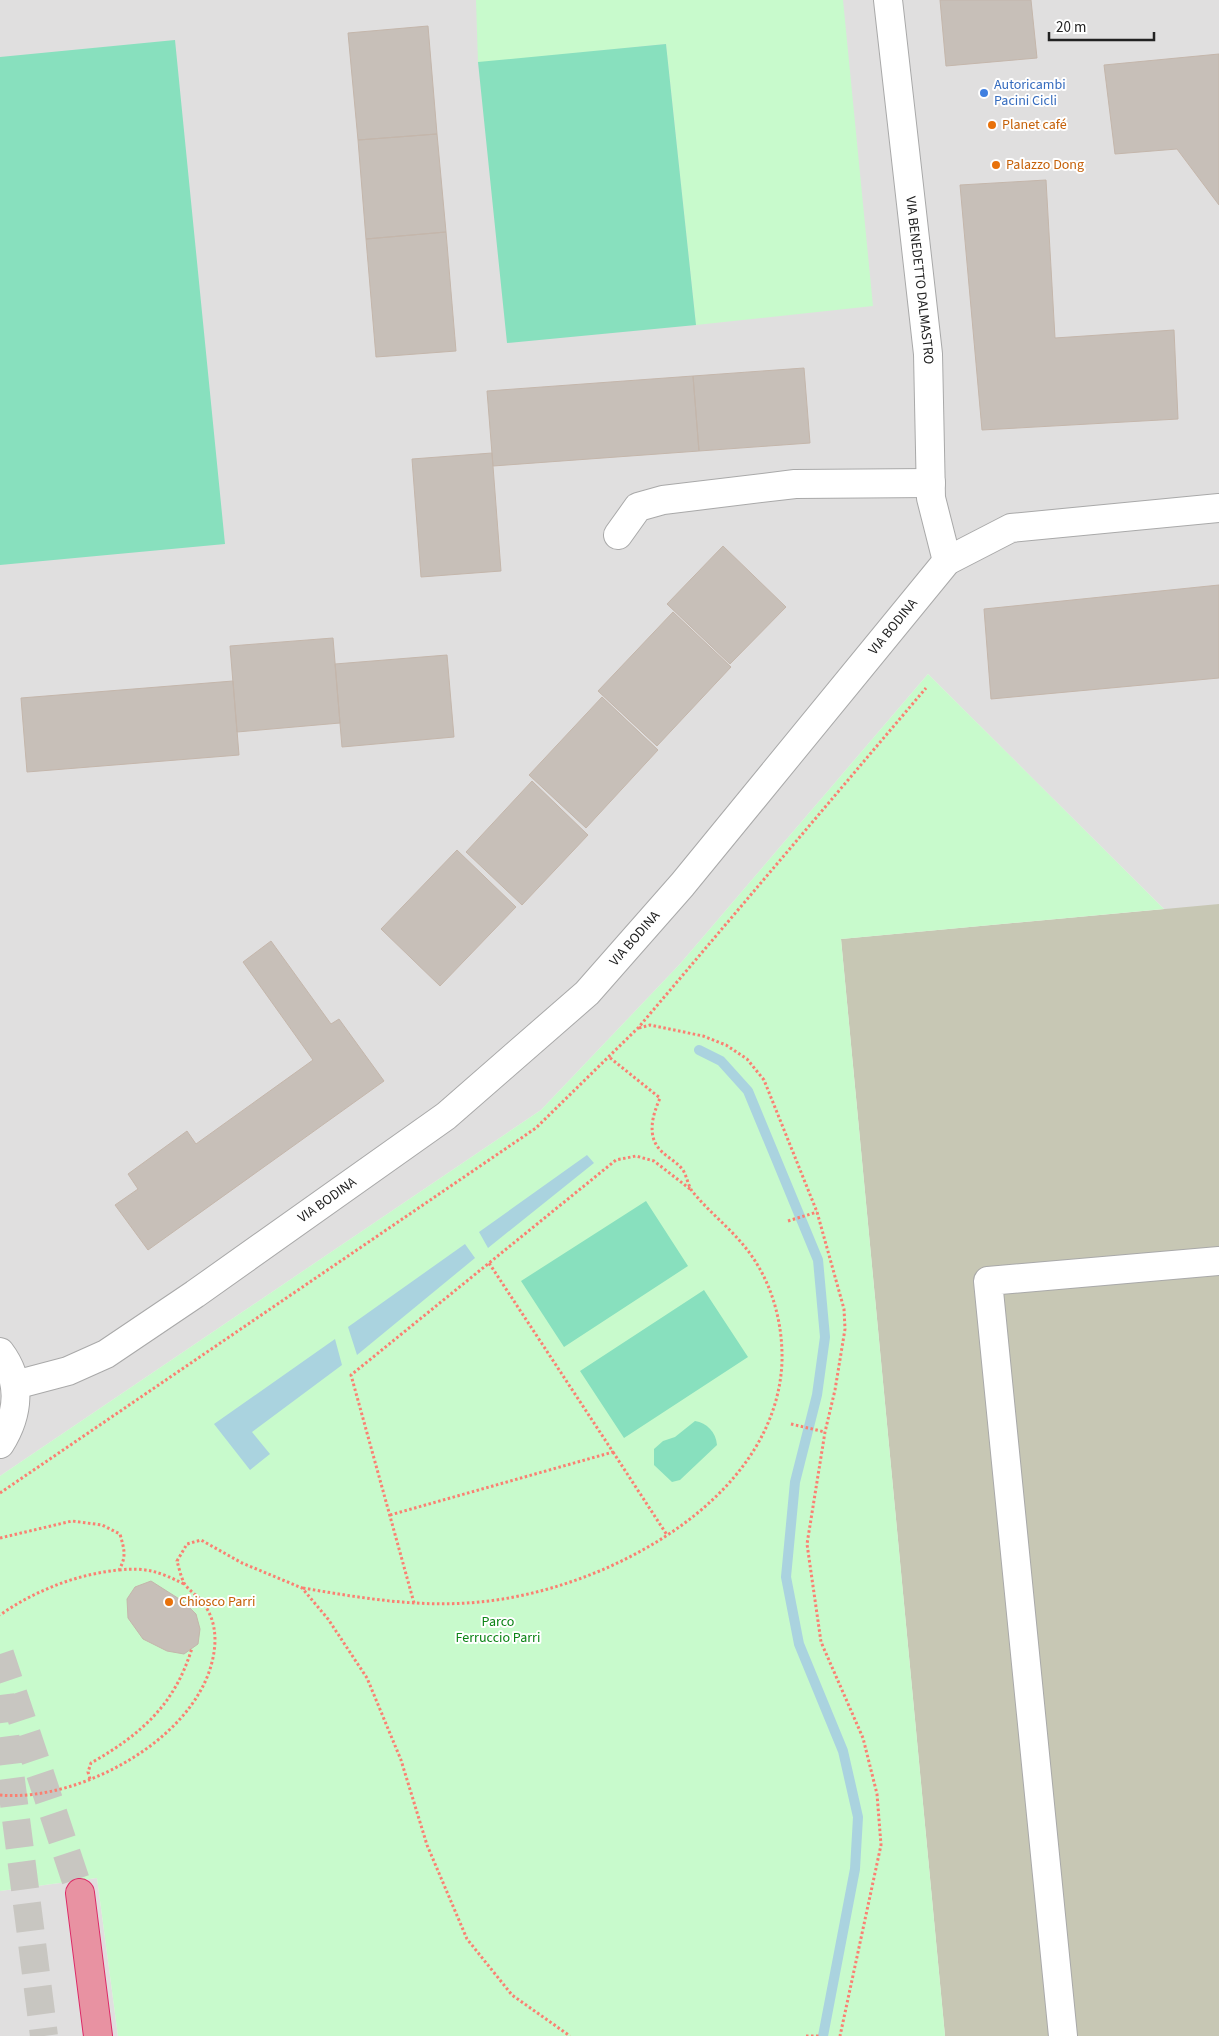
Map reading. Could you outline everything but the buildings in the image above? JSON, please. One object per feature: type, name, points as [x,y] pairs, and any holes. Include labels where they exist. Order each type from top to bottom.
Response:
[{"type":"highway","points":[[80,1893],[98,2036]]},
{"type":"street","name":"VIA BENEDETTO DALMASTRO","points":[[888,0],[928,354],[931,498],[947,561]]},
{"type":"street","points":[[618,535],[638,507],[663,500],[795,484],[931,483]]},
{"type":"street","name":"VIA BODINA","points":[[15,1385],[68,1371],[106,1354],[195,1294],[446,1116],[587,993],[682,885],[947,561],[1011,528],[1219,508]]},
{"type":"street","points":[[1063,2036],[988,1281],[1219,1261]]},
{"type":"street","points":[[0,1352],[8,1364],[15,1385],[16,1407],[10,1429],[0,1444]]},
{"type":"path","points":[[0,1493],[536,1128],[638,1028],[926,688]]},
{"type":"path","points":[[638,1028],[650,1025],[703,1036],[726,1045],[747,1059],[764,1080],[817,1212],[844,1309],[845,1329],[836,1390],[825,1432],[807,1544],[821,1642],[864,1738],[877,1794],[881,1844],[840,2036]]},
{"type":"path","points":[[609,1057],[660,1098],[653,1115],[653,1137],[663,1155],[682,1169],[691,1189]]},
{"type":"path","points":[[0,1795],[61,1791],[122,1764],[153,1744],[177,1722],[201,1691],[212,1661],[215,1640],[212,1615],[185,1584],[177,1562],[186,1544],[201,1540],[242,1563],[302,1588],[374,1600],[414,1603],[478,1603],[544,1592],[589,1574],[680,1528],[724,1490],[755,1450],[774,1403],[782,1363],[780,1324],[765,1277],[746,1248],[691,1189],[654,1161],[636,1156],[616,1160],[351,1375],[414,1603]]},
{"type":"path","points":[[788,1222],[817,1212]]},
{"type":"path","points":[[490,1263],[667,1536]]},
{"type":"path","points":[[791,1424],[825,1432]]},
{"type":"path","points":[[390,1516],[613,1452]]},
{"type":"path","points":[[0,1538],[72,1521],[102,1525],[120,1534],[125,1551],[125,1560],[119,1570]]},
{"type":"path","points":[[0,1615],[46,1589],[80,1577],[119,1570],[139,1568],[185,1584]]},
{"type":"path","points":[[302,1588],[328,1619],[367,1678],[401,1760],[427,1845],[467,1939],[512,1995],[570,2036]]},
{"type":"path","points":[[90,1779],[88,1772],[92,1762],[122,1745],[155,1717],[174,1691],[187,1666],[192,1648]]},
{"type":"path","points":[[806,2036],[819,2036]]},
{"type":"shaded area","points":[[0,0],[1219,0],[1219,2036],[945,2036],[1164,909],[928,674],[680,964],[541,1110],[0,1476]]},
{"type":"shaded area","points":[[1219,904],[1219,2036],[945,2036],[841,939]]},
{"type":"shaded area","points":[[97,1878],[118,2036],[0,2036],[0,1891]]},
{"type":"green space","points":[[476,0],[843,0],[873,306],[696,325],[666,44],[478,63]]},
{"type":"green space","points":[[175,40],[225,544],[0,565],[0,57]]},
{"type":"green space","points":[[666,44],[696,325],[507,343],[478,62]]},
{"type":"green space","name":"Parco Ferruccio Parri","points":[[928,674],[1164,909],[841,939],[945,2036],[118,2036],[97,1878],[0,1891],[0,1476],[541,1110],[680,964]]},
{"type":"green space","points":[[646,1201],[688,1266],[564,1347],[521,1281]]},
{"type":"green space","points":[[704,1290],[748,1357],[624,1438],[580,1371]]},
{"type":"green space","points":[[695,1421],[710,1429],[715,1436],[717,1445],[680,1480],[672,1482],[654,1465],[654,1449],[663,1441],[675,1437]]},
{"type":"water","points":[[587,1155],[594,1163],[488,1248],[479,1232]]},
{"type":"water","points":[[465,1244],[475,1258],[357,1355],[348,1327]]},
{"type":"water","points":[[335,1339],[342,1365],[252,1432],[270,1454],[250,1470],[214,1424]]},
{"type":"waterway","points":[[699,1050],[721,1061],[748,1091],[818,1260],[825,1337],[817,1395],[795,1482],[786,1577],[799,1644],[843,1751],[858,1817],[855,1869],[823,2036]]},
{"type":"tunnel","points":[[0,1654],[80,1893]]},
{"type":"tunnel","points":[[0,1695],[44,2036]]},
{"type":"place","name":"Autoricambi Pacini Cicli","points":[[984,93]]},
{"type":"place","name":"Planet café","points":[[992,125]]},
{"type":"place","name":"Palazzo Dong","points":[[996,165]]},
{"type":"place","name":"Chiosco Parri","points":[[169,1602]]}]
